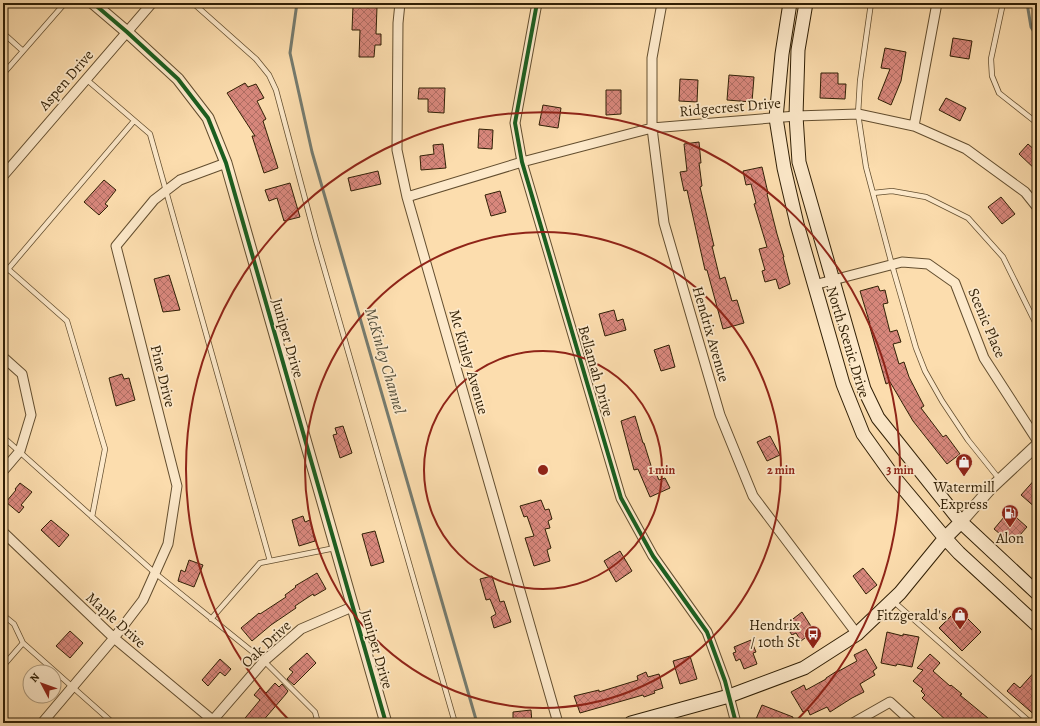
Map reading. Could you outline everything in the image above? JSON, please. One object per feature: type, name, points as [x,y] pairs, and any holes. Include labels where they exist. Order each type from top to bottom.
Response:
[{"type":"main road","name":"North Scenic Drive","points":[[790,3],[782,54],[776,118],[784,168],[792,203],[842,384],[862,434],[893,476],[959,553],[1037,624]]},
{"type":"main road","name":"North Scenic Drive","points":[[806,3],[798,50],[796,116],[799,162],[864,389],[878,418],[961,522],[1037,593]]},
{"type":"main road","points":[[631,723],[729,696],[804,668],[856,634],[892,601],[961,522]]},
{"type":"street","name":"Juniper Drive","points":[[93,3],[178,80],[208,118],[226,163],[386,723]]},
{"type":"street","name":"Aspen Drive","points":[[3,176],[152,3]]},
{"type":"street","name":"Mc Kinley Avenue","points":[[400,3],[398,23],[397,150],[407,197],[558,723]]},
{"type":"street","name":"Bellamah Drive","points":[[538,3],[515,123],[522,162],[621,498],[653,556],[707,632],[729,696],[736,723]]},
{"type":"street","name":"Hendrix Avenue","points":[[662,3],[652,58],[652,128],[664,223],[720,415],[753,496],[856,634]]},
{"type":"street","points":[[914,126],[937,3]]},
{"type":"street","name":"Ridgecrest Drive","points":[[407,197],[522,162],[652,128],[796,116],[858,114],[914,126],[966,148],[1026,192],[1037,207]]},
{"type":"street","name":"Pine Drive","points":[[42,723],[114,638],[143,600],[168,544],[176,486],[116,246],[154,200],[166,190],[180,180],[226,163]]},
{"type":"street","name":"Scenic Place","points":[[814,285],[902,262],[928,264],[955,283],[984,358],[1037,440]]},
{"type":"street","points":[[3,357],[22,374],[31,415],[20,451],[3,471]]},
{"type":"street","points":[[961,522],[990,489],[1037,445]]},
{"type":"street","name":"Maple Drive","points":[[3,532],[114,638],[214,722]]},
{"type":"street","name":"Oak Drive","points":[[214,722],[264,662],[301,629],[352,607]]},
{"type":"street","points":[[853,723],[890,702],[913,723]]},
{"type":"lane","points":[[3,74],[65,3]]},
{"type":"lane","points":[[193,3],[256,59],[269,74],[276,90],[316,240],[455,723]]},
{"type":"lane","points":[[871,3],[860,81],[858,114],[866,167],[892,265],[916,348],[925,371],[968,440],[1000,480]]},
{"type":"lane","points":[[1003,3],[991,59],[992,76],[999,93],[1037,123]]},
{"type":"lane","points":[[3,33],[23,51]]},
{"type":"lane","points":[[86,79],[150,134],[270,561]]},
{"type":"lane","points":[[3,275],[134,121]]},
{"type":"lane","points":[[873,193],[892,191],[926,197],[968,218],[1003,257],[1037,326]]},
{"type":"lane","points":[[8,269],[67,321],[105,449],[92,517]]},
{"type":"lane","points":[[3,437],[155,573],[264,662],[315,712],[318,723]]},
{"type":"lane","points":[[211,619],[260,563],[335,548]]},
{"type":"lane","points":[[892,601],[1031,723]]},
{"type":"lane","points":[[3,615],[14,624],[23,643],[113,723]]},
{"type":"lane","points":[[3,666],[23,643]]},
{"type":"building","points":[[353,6],[377,7],[376,34],[381,34],[381,45],[375,45],[374,57],[359,57],[360,30],[352,30]]},
{"type":"building","points":[[953,38],[972,41],[969,59],[950,56]]},
{"type":"building","points":[[885,48],[906,52],[901,81],[891,105],[878,99],[890,69],[881,68]]},
{"type":"building","points":[[821,73],[838,73],[838,84],[846,84],[845,99],[820,98]]},
{"type":"building","points":[[729,75],[754,77],[752,102],[727,100]]},
{"type":"building","points":[[680,79],[698,80],[697,102],[679,101]]},
{"type":"building","points":[[245,83],[248,87],[256,84],[264,98],[257,101],[266,119],[263,121],[278,168],[264,173],[252,136],[255,136],[227,93]]},
{"type":"building","points":[[419,88],[445,88],[444,113],[428,112],[428,99],[418,99]]},
{"type":"building","points":[[606,90],[621,90],[621,114],[606,115]]},
{"type":"building","points":[[946,98],[966,108],[960,121],[939,110]]},
{"type":"building","points":[[543,105],[561,108],[558,128],[539,125]]},
{"type":"building","points":[[479,129],[493,130],[492,149],[478,148]]},
{"type":"building","points":[[699,142],[701,163],[699,163],[702,186],[700,187],[720,279],[725,277],[732,301],[737,300],[744,323],[723,329],[707,270],[705,270],[687,190],[684,191],[680,172],[687,171],[684,144]]},
{"type":"building","points":[[443,144],[446,168],[421,170],[420,156],[434,154],[433,145]]},
{"type":"building","points":[[1028,144],[1037,152],[1037,171],[1019,154]]},
{"type":"building","points":[[762,167],[767,194],[790,284],[779,289],[776,279],[765,282],[762,271],[765,270],[759,249],[767,247],[754,204],[756,203],[751,184],[746,185],[743,171]]},
{"type":"building","points":[[378,171],[381,184],[351,191],[348,178]]},
{"type":"building","points":[[104,180],[116,190],[105,204],[108,206],[99,215],[84,202]]},
{"type":"building","points":[[290,183],[300,217],[284,221],[277,198],[269,201],[265,190]]},
{"type":"building","points":[[500,191],[506,212],[491,216],[485,195]]},
{"type":"building","points":[[1001,197],[1015,214],[1002,224],[988,207]]},
{"type":"building","points":[[169,275],[180,310],[163,312],[154,279]]},
{"type":"building","points":[[878,286],[880,291],[885,290],[888,303],[883,304],[890,332],[897,330],[901,342],[893,344],[899,364],[904,362],[909,377],[924,406],[921,408],[943,437],[946,435],[960,454],[947,464],[913,421],[890,382],[886,384],[860,291]]},
{"type":"building","points":[[614,310],[617,321],[623,319],[626,330],[605,336],[599,314]]},
{"type":"building","points":[[669,345],[675,367],[661,371],[654,350]]},
{"type":"building","points":[[122,374],[124,379],[129,378],[135,400],[116,406],[109,378]]},
{"type":"building","points":[[635,416],[653,472],[655,471],[659,480],[665,478],[670,488],[650,497],[638,469],[634,470],[621,421]]},
{"type":"building","points":[[343,426],[352,453],[340,458],[333,435],[337,434],[335,428]]},
{"type":"building","points":[[770,436],[780,455],[767,461],[757,442]]},
{"type":"building","points":[[1037,477],[1037,509],[1021,495]]},
{"type":"building","points":[[20,483],[32,492],[21,505],[24,507],[19,513],[6,502]]},
{"type":"building","points":[[541,500],[545,510],[549,509],[552,519],[548,521],[550,528],[545,529],[551,548],[547,550],[550,561],[534,566],[525,538],[534,536],[527,516],[524,517],[520,506]]},
{"type":"building","name":"Alon","points":[[1009,511],[1027,527],[1012,544],[994,529]]},
{"type":"building","points":[[303,516],[305,522],[310,520],[315,541],[299,546],[292,520]]},
{"type":"building","points":[[51,520],[69,535],[59,547],[41,530]]},
{"type":"building","points":[[375,531],[384,562],[371,566],[362,534]]},
{"type":"building","points":[[620,551],[632,571],[616,582],[604,561]]},
{"type":"building","points":[[189,560],[203,565],[194,587],[178,581],[181,570],[185,572]]},
{"type":"building","points":[[863,568],[877,585],[866,594],[853,576]]},
{"type":"building","points":[[317,573],[326,589],[314,596],[313,594],[295,606],[296,608],[271,625],[252,641],[241,628],[259,613],[260,614],[286,597],[285,595],[296,587],[295,586]]},
{"type":"building","points":[[492,576],[500,602],[504,601],[511,622],[494,628],[491,617],[496,614],[490,599],[486,600],[480,579]]},
{"type":"building","name":"Fitzgerald's","points":[[958,609],[981,632],[962,651],[939,628]]},
{"type":"building","points":[[802,612],[814,631],[801,641],[796,633],[792,635],[785,625]]},
{"type":"building","points":[[70,631],[83,643],[70,658],[56,646]]},
{"type":"building","points":[[887,632],[903,636],[903,634],[919,637],[912,667],[881,663]]},
{"type":"building","points":[[751,640],[756,652],[753,653],[757,664],[744,669],[740,659],[736,661],[733,653],[736,652],[734,647]]},
{"type":"building","points":[[866,649],[877,668],[873,671],[875,675],[860,684],[864,692],[830,712],[827,707],[810,715],[808,710],[803,712],[791,692],[804,685],[806,690],[826,679],[837,671],[857,661],[854,655]]},
{"type":"building","points":[[307,653],[316,663],[294,685],[287,679],[293,672],[289,669]]},
{"type":"building","points":[[930,654],[940,663],[933,671],[962,694],[960,695],[994,723],[949,723],[922,698],[925,695],[921,691],[923,689],[913,681],[923,670],[917,668]]},
{"type":"building","points":[[690,656],[697,679],[680,684],[673,661]]},
{"type":"building","points":[[220,659],[231,669],[225,676],[220,672],[208,686],[202,680]]},
{"type":"building","points":[[1037,669],[1037,717],[1007,691],[1014,683],[1020,688]]},
{"type":"building","points":[[646,672],[648,677],[659,674],[663,688],[644,697],[643,695],[580,713],[574,696],[599,690],[599,692],[638,680],[637,676]]},
{"type":"building","points":[[275,683],[279,687],[282,684],[288,691],[286,694],[261,723],[241,723],[260,700],[254,695],[260,688],[266,693]]},
{"type":"building","points":[[762,705],[793,717],[792,723],[766,723],[756,719]]},
{"type":"building","points":[[531,710],[532,723],[513,723],[513,712]]},
{"type":"waterway","name":"McKinley Channel","points":[[297,3],[290,53],[312,152],[477,723]]},
{"type":"waterway","points":[[1027,3],[1031,27],[1037,37]]},
{"type":"cycle path","points":[[93,3],[178,79],[208,118],[226,163],[386,723]]},
{"type":"cycle path","points":[[537,3],[515,123],[522,162],[621,498],[653,556],[707,632],[725,681],[736,723]]},
{"type":"place","name":"Watermill Express","points":[[964,477]]},
{"type":"place","name":"Alon","points":[[1010,528]]},
{"type":"place","name":"Fitzgerald's","points":[[960,630]]},
{"type":"place","name":"Hendrix / 10th St","points":[[813,649]]}]
